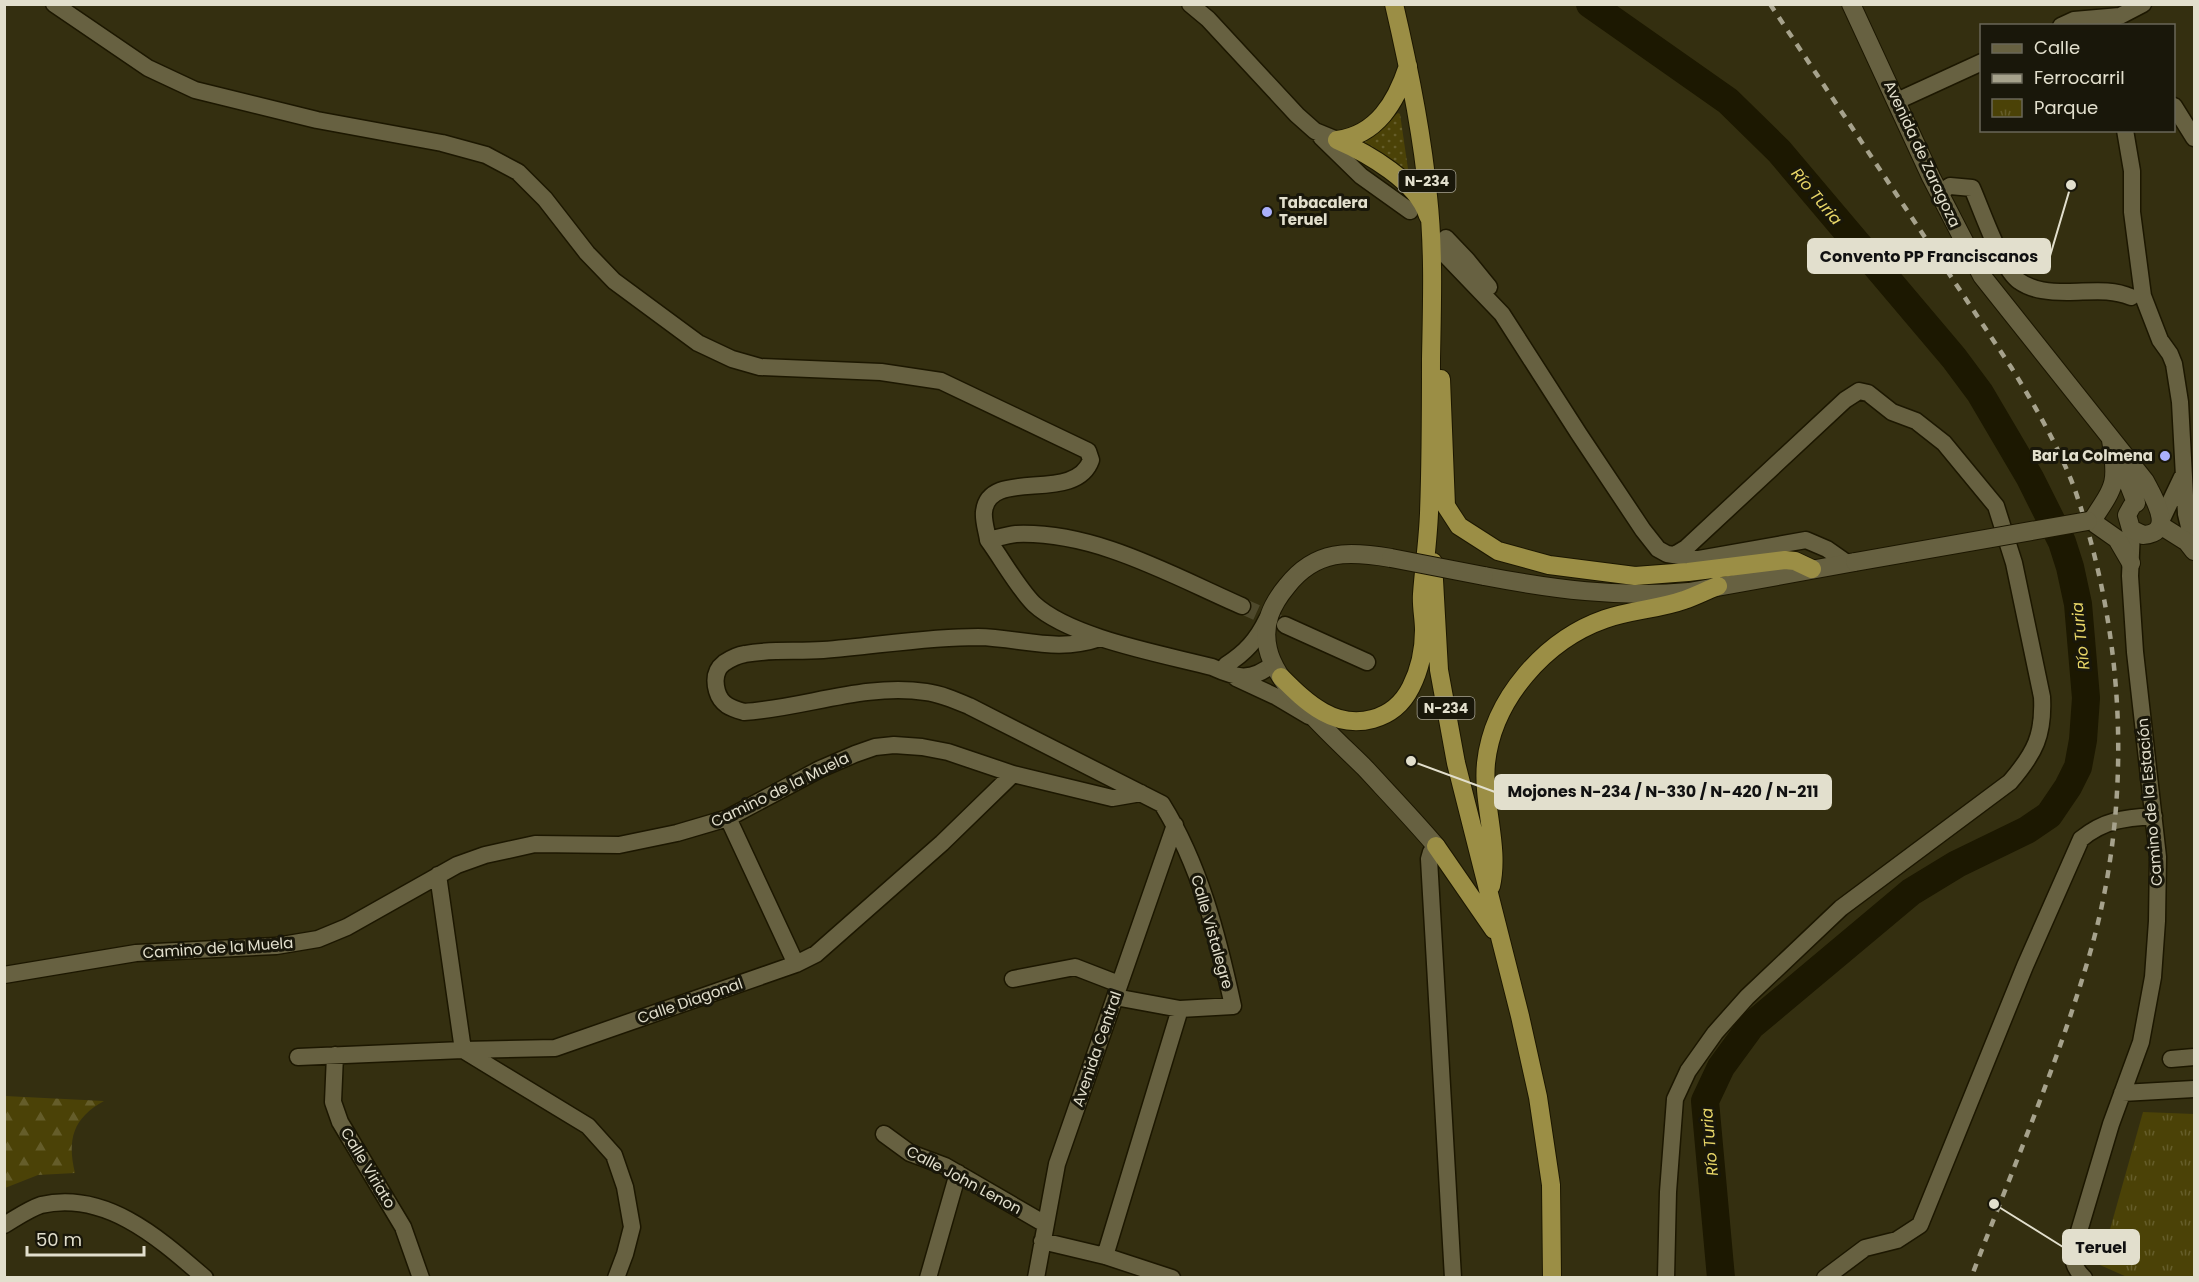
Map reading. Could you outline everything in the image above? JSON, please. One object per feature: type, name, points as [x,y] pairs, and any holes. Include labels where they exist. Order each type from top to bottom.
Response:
[{"type":"highway","name":"N-234","points":[[1394,4],[1409,64],[1436,234],[1432,299],[1429,515],[1435,576],[1439,670],[1456,763],[1501,938],[1538,1097],[1551,1185],[1552,1278]]},
{"type":"highway","points":[[1337,140],[1353,137],[1380,119],[1397,97],[1409,64]]},
{"type":"highway","points":[[1337,140],[1371,158],[1407,185],[1421,200],[1436,234]]},
{"type":"highway","points":[[1432,299],[1443,398],[1446,506],[1458,526],[1498,551],[1549,565],[1605,573],[1635,576],[1662,575],[1785,560],[1795,561],[1812,569]]},
{"type":"highway","points":[[1277,671],[1311,704],[1333,717],[1344,720],[1380,718],[1401,703],[1411,689],[1423,652],[1424,630],[1421,598],[1429,515]]},
{"type":"highway","points":[[1489,896],[1495,870],[1486,795],[1486,762],[1500,717],[1527,674],[1553,648],[1587,626],[1606,618],[1684,600],[1718,586]]},
{"type":"highway","points":[[1436,846],[1501,938]]},
{"type":"main road","name":"Avenida de Zaragoza","points":[[1851,4],[1931,177],[1982,276],[2111,440]]},
{"type":"main road","points":[[2111,440],[2134,505]]},
{"type":"main road","points":[[2090,520],[2154,533],[2160,517],[2145,481],[2111,440]]},
{"type":"main road","points":[[2090,520],[2114,485],[2116,468],[2111,440]]},
{"type":"main road","points":[[1436,846],[1299,699],[1277,671],[1266,637],[1266,624],[1271,610],[1277,598],[1293,579],[1314,562],[1328,556],[1345,553],[1391,558],[1534,585],[1611,594],[1662,594],[2090,520],[2145,501],[2194,550]]},
{"type":"main road","points":[[2134,505],[2127,515],[2134,530]]},
{"type":"main road","points":[[2090,520],[2117,539],[2131,563]]},
{"type":"street","points":[[54,4],[148,68],[195,90],[317,120],[442,143],[486,155],[518,172],[545,199],[587,254],[614,281],[698,343],[732,359],[760,367],[880,372],[941,381],[1088,451],[1091,460],[1088,470],[1076,480],[1012,488],[996,492],[987,501],[983,514],[988,540],[1032,602],[1059,621],[1100,638],[1221,669],[1241,677],[1277,671]]},
{"type":"street","points":[[1190,4],[1208,19],[1280,97],[1361,176],[1410,211]]},
{"type":"street","points":[[2065,24],[2074,20],[2118,15],[2144,4]]},
{"type":"street","points":[[1897,101],[1980,63]]},
{"type":"street","points":[[2175,108],[2194,138]]},
{"type":"street","points":[[1315,131],[1337,140]]},
{"type":"street","points":[[2125,132],[2132,171],[2136,290],[2143,296],[2160,340],[2170,354],[2187,402],[2183,474],[2186,514],[2194,550]]},
{"type":"street","points":[[1940,192],[1950,186],[1972,188],[2002,256],[2018,281],[2046,292],[2136,290]]},
{"type":"street","points":[[1436,234],[1502,314],[1643,530],[1658,549],[1667,554],[1699,559],[1806,540],[1851,562]]},
{"type":"street","points":[[1666,1278],[1675,1099],[1688,1071],[1715,1034],[1747,997],[1841,908],[2010,782],[2028,761],[2035,748],[2043,717],[2042,697],[2014,563],[1996,506],[1944,443],[1916,421],[1892,412],[1868,393],[1859,391],[1845,400],[1686,548],[1676,554]]},
{"type":"street","points":[[2160,517],[2183,474]]},
{"type":"street","name":"Camino de la Estación","points":[[2084,1278],[2072,1259],[2074,1248],[2122,1093],[2141,1042],[2153,977],[2158,857],[2135,652],[2130,576],[2134,530]]},
{"type":"street","points":[[988,540],[1013,534],[1056,536],[1073,540],[1123,554],[1242,606]]},
{"type":"street","points":[[1221,669],[1249,648],[1260,634],[1271,610]]},
{"type":"street","points":[[1285,625],[1367,662]]},
{"type":"street","name":"Calle Vistalegre","points":[[1100,638],[1071,646],[981,637],[743,654],[723,664],[716,671],[715,682],[719,699],[732,708],[744,712],[881,690],[928,692],[969,706],[1161,804],[1175,825],[1201,887],[1223,958],[1233,1006],[1180,1009]]},
{"type":"street","points":[[1221,669],[1277,697],[1326,728]]},
{"type":"street","name":"Camino de la Muela","points":[[4,975],[136,953],[276,946],[318,939],[347,927],[438,874],[485,855],[535,844],[619,845],[677,833],[728,818],[820,769],[875,747],[894,745],[948,752],[1012,774],[1112,798],[1141,793]]},
{"type":"street","name":"Calle Diagonal","points":[[298,1057],[555,1048],[796,964],[816,954],[942,843],[1012,774]]},
{"type":"street","points":[[1825,1278],[1865,1248],[1897,1240],[1920,1225],[2025,966],[2081,839],[2105,823],[2154,816]]},
{"type":"street","points":[[728,818],[796,964]]},
{"type":"street","name":"Avenida Central","points":[[1036,1278],[1057,1164],[1175,825]]},
{"type":"street","points":[[1436,846],[1429,859],[1453,1278]]},
{"type":"street","points":[[438,874],[463,1050],[588,1126],[614,1155],[625,1187],[632,1227],[616,1278]]},
{"type":"street","points":[[1013,979],[1075,967],[1117,990],[1180,1009],[1105,1256]]},
{"type":"street","name":"Calle Viriato","points":[[335,1055],[333,1102],[340,1122],[402,1227],[421,1278]]},
{"type":"street","points":[[2171,1059],[2194,1057]]},
{"type":"street","points":[[2122,1093],[2194,1089]]},
{"type":"street","name":"Calle John Lenon","points":[[884,1134],[910,1153],[958,1173],[1046,1224]]},
{"type":"street","points":[[928,1278],[958,1173]]},
{"type":"street","points":[[4,1225],[39,1206],[61,1202],[93,1206],[134,1222],[164,1242],[205,1278]]},
{"type":"street","points":[[1042,1241],[1105,1256],[1172,1278]]},
{"type":"green space","points":[[1398,113],[1408,169],[1404,173],[1359,142]]},
{"type":"green space","points":[[5,1096],[104,1101],[85,1115],[75,1131],[72,1150],[75,1173],[38,1175],[5,1188]]},
{"type":"green space","points":[[2143,1112],[2194,1114],[2194,1277],[2127,1277],[2100,1265]]},
{"type":"waterway","name":"Río Turia","points":[[1590,4],[1728,101],[1779,151],[1954,358],[1980,393],[2030,478],[2062,542],[2078,604],[2086,698],[2083,740],[2078,767],[2049,815],[2027,830],[1957,864],[1911,892],[1751,1026],[1721,1067],[1705,1101],[1721,1278]]},
{"type":"tunnel","points":[[1242,606],[1280,623]]},
{"type":"railway","points":[[1770,4],[2011,367],[2038,412],[2062,458],[2075,490],[2092,546],[2105,604],[2118,721],[2118,780],[2113,838],[2104,896],[2090,953],[2064,1035],[1971,1278]]},
{"type":"place","name":"Convento PP Franciscanos","points":[[2071,185]]},
{"type":"place","name":"Tabacalera Teruel","points":[[1267,212]]},
{"type":"place","name":"Bar La Colmena","points":[[2165,456]]},
{"type":"place","name":"Mojones N-234 / N-330 / N-420 / N-211","points":[[1411,761]]},
{"type":"place","name":"Teruel","points":[[1994,1204]]}]
